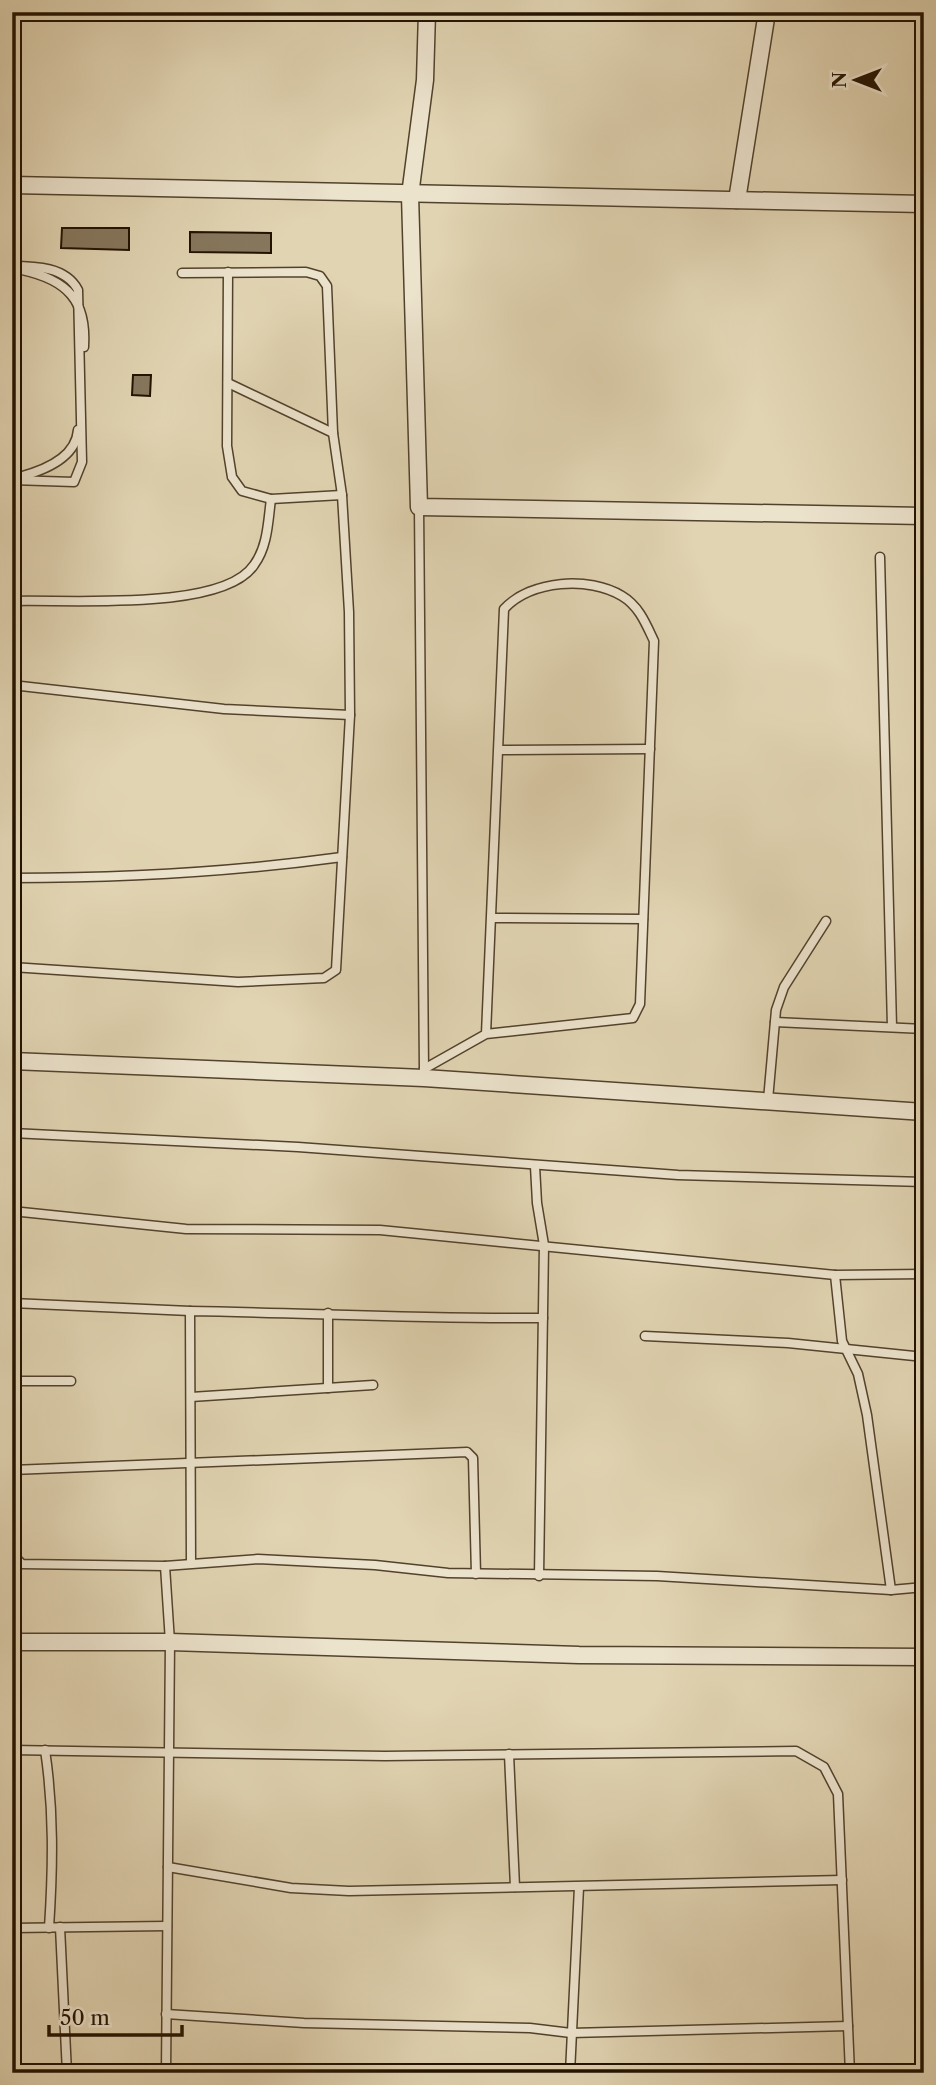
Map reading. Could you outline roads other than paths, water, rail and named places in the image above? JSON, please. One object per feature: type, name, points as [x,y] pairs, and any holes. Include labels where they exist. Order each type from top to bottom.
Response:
[{"type":"street","points":[[426,12],[425,80],[410,195],[419,508],[924,516]]},
{"type":"street","points":[[737,200],[766,12]]},
{"type":"street","points":[[12,185],[924,204]]},
{"type":"street","points":[[12,1061],[424,1074],[924,1112]]},
{"type":"street","points":[[12,1642],[170,1643],[579,1655],[924,1657]]},
{"type":"lane","points":[[12,267],[43,275],[69,291],[86,322],[78,436],[64,455],[44,471],[12,479]]},
{"type":"lane","points":[[12,267],[46,269],[64,275],[74,281],[78,290],[82,462],[74,482],[12,479]]},
{"type":"lane","points":[[228,272],[227,446],[232,477],[242,491],[271,499],[342,495]]},
{"type":"lane","points":[[12,967],[238,982],[324,978],[336,970],[350,715],[349,612],[342,495],[333,433],[327,286],[320,276],[306,272],[182,273]]},
{"type":"lane","points":[[228,383],[333,433]]},
{"type":"lane","points":[[12,601],[158,598],[206,594],[226,586],[253,568],[264,547],[271,499]]},
{"type":"lane","points":[[419,508],[424,1074]]},
{"type":"lane","points":[[880,557],[892,1027]]},
{"type":"lane","points":[[424,1074],[486,1034],[633,1018],[640,1004],[654,640],[643,616],[622,596],[573,583],[536,589],[514,598],[504,609],[486,1034]]},
{"type":"lane","points":[[12,685],[224,709],[350,715]]},
{"type":"lane","points":[[499,750],[650,749]]},
{"type":"lane","points":[[12,878],[179,873],[274,866],[342,856]]},
{"type":"lane","points":[[493,918],[643,919]]},
{"type":"lane","points":[[768,1100],[775,1022],[783,987],[826,921]]},
{"type":"lane","points":[[775,1022],[924,1028]]},
{"type":"lane","points":[[12,1133],[298,1147],[678,1175],[924,1182]]},
{"type":"lane","points":[[535,1166],[539,1223],[544,1245],[538,1576]]},
{"type":"lane","points":[[12,1211],[186,1229],[380,1230],[835,1275],[924,1274]]},
{"type":"lane","points":[[835,1275],[839,1322],[858,1374],[867,1415],[891,1590]]},
{"type":"lane","points":[[12,1303],[190,1311],[328,1313],[423,1319],[543,1318]]},
{"type":"lane","points":[[190,1311],[191,1563]]},
{"type":"lane","points":[[328,1313],[328,1388]]},
{"type":"lane","points":[[645,1336],[788,1343],[924,1357]]},
{"type":"lane","points":[[12,1381],[72,1381]]},
{"type":"lane","points":[[191,1397],[373,1385]]},
{"type":"lane","points":[[12,1470],[467,1452],[473,1458],[476,1574]]},
{"type":"lane","points":[[12,1547],[15,1557],[22,1564],[165,1566],[258,1559],[476,1574],[657,1576],[891,1590],[924,1587]]},
{"type":"lane","points":[[165,1566],[170,1643],[166,2073]]},
{"type":"lane","points":[[12,1750],[509,1754],[796,1751],[824,1766],[838,1794],[850,2073]]},
{"type":"lane","points":[[45,1750],[51,1786],[54,1857],[49,1928]]},
{"type":"lane","points":[[509,1754],[515,1887]]},
{"type":"lane","points":[[168,1867],[291,1888],[349,1891],[842,1880]]},
{"type":"lane","points":[[570,2073],[579,1887]]},
{"type":"lane","points":[[12,1928],[167,1926]]},
{"type":"lane","points":[[60,1927],[67,2073]]},
{"type":"lane","points":[[166,2014],[280,2022],[530,2028],[572,2033],[848,2026]]}]
